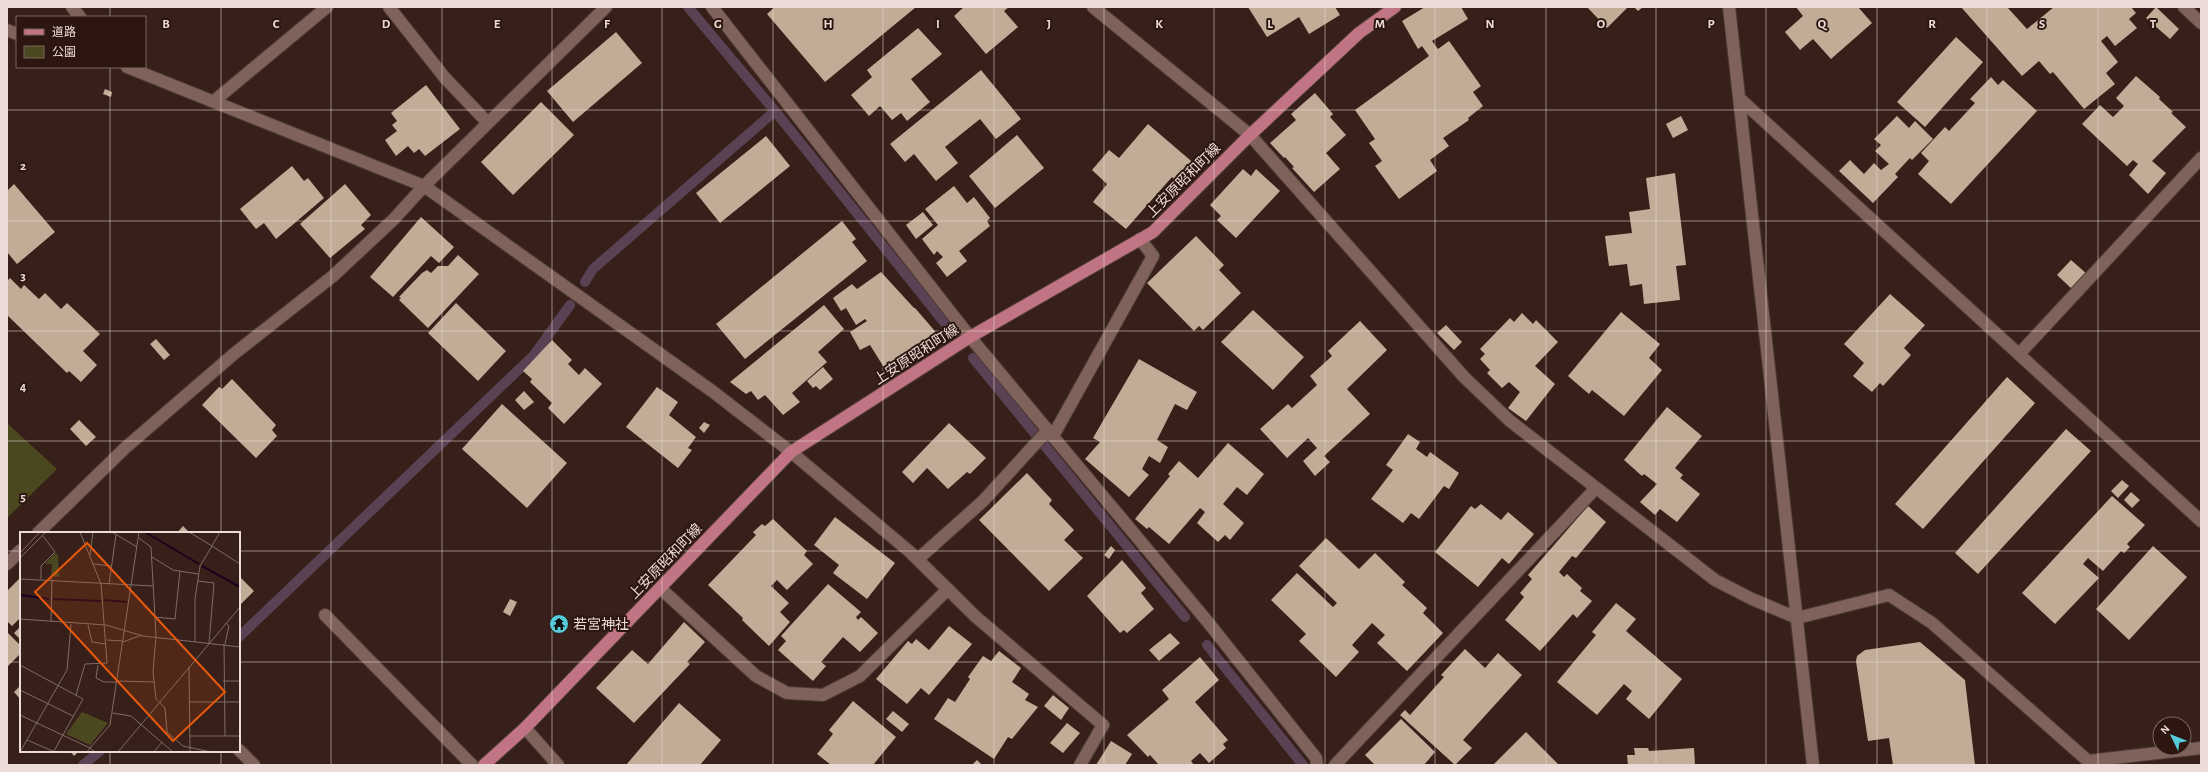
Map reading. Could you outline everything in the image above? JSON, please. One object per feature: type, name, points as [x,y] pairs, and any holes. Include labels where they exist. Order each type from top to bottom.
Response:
[{"type":"main road","name":"上安原昭和町線","points":[[484,765],[525,728],[791,452],[970,337],[1153,232],[1250,135],[1359,33],[1395,7]]},
{"type":"street","points":[[72,7],[79,16]]},
{"type":"street","points":[[214,101],[327,7]]},
{"type":"street","points":[[389,7],[445,78],[488,123]]},
{"type":"street","points":[[39,532],[142,433],[235,353],[333,276],[394,219],[424,186],[606,7]]},
{"type":"street","points":[[712,7],[970,337],[1212,627],[1316,758],[1317,765]]},
{"type":"street","points":[[1093,7],[1250,135],[1464,377],[1510,421],[1715,580],[1797,618],[1889,595],[1932,623],[2088,761],[2201,748]]},
{"type":"street","points":[[1729,7],[1813,765]]},
{"type":"street","points":[[2184,7],[2201,23]]},
{"type":"street","points":[[130,68],[424,186],[712,391],[791,452],[918,559],[976,617],[1103,725],[1080,765]]},
{"type":"street","points":[[1739,98],[2020,353],[2201,521]]},
{"type":"street","points":[[2020,353],[2201,158]]},
{"type":"street","points":[[918,559],[984,502],[1051,433],[1153,256],[1140,239]]},
{"type":"street","points":[[1335,765],[1596,488]]},
{"type":"street","points":[[7,564],[20,551]]},
{"type":"street","points":[[660,588],[756,676],[787,693],[823,695],[860,676],[948,589]]},
{"type":"street","points":[[325,614],[472,765]]},
{"type":"street","points":[[525,728],[558,765]]},
{"type":"street","points":[[240,751],[254,765]]},
{"type":"green space","points":[[7,423],[57,469],[7,518]]},
{"type":"building","points":[[775,7],[916,7],[825,82],[767,14]]},
{"type":"building","points":[[964,7],[1009,7],[1004,11],[1018,27],[986,54],[954,16]]},
{"type":"building","points":[[1248,7],[1335,7],[1340,15],[1309,34],[1299,17],[1267,37]]},
{"type":"building","points":[[1425,7],[1461,7],[1468,19],[1432,41],[1438,49],[1449,41],[1481,86],[1473,92],[1483,106],[1468,118],[1469,120],[1443,138],[1449,146],[1430,160],[1437,171],[1399,199],[1375,166],[1382,161],[1369,143],[1375,139],[1355,110],[1429,56],[1422,46],[1418,49],[1402,21]]},
{"type":"building","points":[[1587,7],[1628,7],[1607,28]]},
{"type":"building","points":[[1634,7],[1643,7],[1638,11]]},
{"type":"building","points":[[1796,7],[1858,7],[1872,23],[1831,59],[1813,39],[1800,50],[1785,32],[1803,16]]},
{"type":"building","points":[[1961,7],[2007,7],[2027,29],[2054,7],[2131,7],[2136,13],[2129,19],[2137,28],[2115,46],[2107,36],[2101,41],[2118,62],[2106,73],[2115,84],[2084,109],[2053,72],[2050,74],[2039,61],[2022,76]]},
{"type":"building","points":[[2156,7],[2179,29],[2170,39],[2146,18]]},
{"type":"building","points":[[918,28],[942,54],[911,79],[930,102],[907,121],[901,113],[892,120],[880,106],[869,116],[851,95],[872,77],[867,70]]},
{"type":"building","points":[[616,32],[642,63],[573,122],[547,91]]},
{"type":"building","points":[[1956,37],[1983,62],[1925,127],[1897,102]]},
{"type":"building","points":[[981,70],[1021,119],[996,139],[980,119],[945,147],[958,163],[936,181],[914,154],[905,162],[890,144]]},
{"type":"building","points":[[2136,76],[2160,97],[2159,99],[2173,112],[2171,113],[2186,127],[2152,161],[2166,173],[2148,194],[2129,175],[2138,164],[2133,160],[2127,166],[2082,124],[2100,105],[2113,117],[2124,106],[2116,98]]},
{"type":"building","points":[[1991,77],[1998,85],[2003,80],[2037,111],[1951,204],[1918,174],[1929,161],[1921,153],[1945,127],[1949,131],[1975,103],[1970,99]]},
{"type":"building","points":[[426,85],[460,129],[425,156],[419,149],[414,153],[408,146],[396,156],[385,140],[397,131],[392,125],[397,121],[391,113]]},
{"type":"building","points":[[105,89],[112,92],[111,97],[103,94]]},
{"type":"building","points":[[1315,93],[1333,114],[1330,117],[1346,135],[1326,153],[1340,169],[1314,192],[1292,168],[1294,167],[1270,143],[1296,120],[1291,114]]},
{"type":"building","points":[[541,102],[574,135],[513,195],[481,162]]},
{"type":"building","points":[[1681,116],[1688,130],[1673,138],[1666,124]]},
{"type":"building","points":[[1897,116],[1909,128],[1915,121],[1933,139],[1912,160],[1910,158],[1895,174],[1898,177],[1873,203],[1839,171],[1850,160],[1864,174],[1874,163],[1881,170],[1889,164],[1875,151],[1881,145],[1874,139]]},
{"type":"building","points":[[1148,124],[1197,166],[1180,185],[1172,177],[1126,229],[1093,202],[1107,184],[1092,170],[1109,150],[1119,158]]},
{"type":"building","points":[[1017,135],[1044,168],[995,208],[969,176]]},
{"type":"building","points":[[766,136],[790,166],[720,223],[696,193]]},
{"type":"building","points":[[292,166],[304,181],[308,178],[324,198],[276,239],[264,223],[256,229],[240,209]]},
{"type":"building","points":[[1243,169],[1251,176],[1256,169],[1280,191],[1236,238],[1217,220],[1221,216],[1210,205]]},
{"type":"building","points":[[1675,173],[1686,265],[1676,266],[1680,300],[1644,304],[1642,284],[1630,286],[1627,264],[1609,266],[1605,236],[1632,233],[1629,212],[1650,209],[1646,178]]},
{"type":"building","points":[[14,184],[55,232],[17,264],[7,252],[7,191]]},
{"type":"building","points":[[345,184],[371,215],[361,225],[365,229],[330,258],[300,224]]},
{"type":"building","points":[[954,186],[967,203],[974,197],[990,218],[987,221],[990,226],[959,251],[967,261],[947,277],[936,263],[943,257],[937,251],[934,255],[922,239],[938,225],[925,209]]},
{"type":"building","points":[[923,212],[933,225],[916,239],[906,225]]},
{"type":"building","points":[[421,217],[454,247],[439,263],[431,256],[393,297],[370,277]]},
{"type":"building","points":[[842,221],[856,239],[852,242],[867,261],[745,359],[716,324]]},
{"type":"building","points":[[1196,236],[1224,265],[1219,270],[1241,293],[1203,330],[1199,326],[1194,331],[1147,283]]},
{"type":"building","points":[[458,255],[479,274],[428,328],[399,300],[401,298],[399,297],[422,273],[427,270],[431,273],[438,266],[448,266]]},
{"type":"building","points":[[2071,260],[2087,274],[2073,290],[2057,275]]},
{"type":"building","points":[[881,272],[940,337],[885,369],[870,345],[860,350],[850,332],[867,321],[865,319],[856,325],[846,308],[841,311],[833,298],[852,284],[857,289]]},
{"type":"building","points":[[10,278],[21,289],[24,285],[39,299],[45,293],[61,309],[67,303],[100,334],[83,351],[97,365],[81,382],[69,371],[67,373],[7,315],[7,281]]},
{"type":"building","points":[[1890,294],[1925,325],[1904,348],[1911,355],[1883,386],[1880,383],[1872,392],[1853,376],[1864,363],[1844,344]]},
{"type":"building","points":[[456,303],[506,351],[478,381],[428,333]]},
{"type":"building","points":[[824,305],[844,329],[818,352],[827,362],[792,393],[800,402],[783,415],[765,395],[758,400],[751,391],[746,394],[730,382]]},
{"type":"building","points":[[1253,310],[1304,357],[1273,390],[1221,342]]},
{"type":"building","points":[[1621,312],[1660,344],[1649,358],[1662,370],[1624,416],[1592,390],[1589,394],[1568,376]]},
{"type":"building","points":[[1522,313],[1533,324],[1536,320],[1558,342],[1535,366],[1555,384],[1526,421],[1508,408],[1520,392],[1509,382],[1502,388],[1487,373],[1490,370],[1480,359],[1485,354],[1480,349],[1510,318],[1514,322]]},
{"type":"building","points":[[1360,321],[1387,350],[1347,389],[1370,414],[1324,456],[1330,462],[1315,476],[1303,461],[1317,448],[1308,438],[1287,458],[1260,429],[1288,404],[1292,408],[1317,385],[1310,376],[1332,356],[1328,351]]},
{"type":"building","points":[[1446,325],[1462,342],[1454,350],[1437,333]]},
{"type":"building","points":[[156,339],[170,355],[164,360],[150,344]]},
{"type":"building","points":[[552,340],[572,360],[568,364],[579,375],[585,368],[602,384],[564,424],[548,408],[552,403],[530,382],[532,379],[523,371]]},
{"type":"building","points":[[1139,359],[1197,392],[1187,410],[1175,404],[1157,440],[1168,447],[1160,463],[1149,456],[1142,469],[1149,475],[1129,497],[1085,459],[1100,442],[1093,438]]},
{"type":"building","points":[[823,367],[833,379],[820,390],[816,386],[813,388],[807,381]]},
{"type":"building","points":[[2007,377],[2035,403],[1923,529],[1895,504]]},
{"type":"building","points":[[232,379],[276,425],[272,430],[277,436],[256,458],[202,405],[219,387],[222,389]]},
{"type":"building","points":[[657,387],[678,402],[669,415],[696,437],[688,448],[692,450],[678,468],[626,427]]},
{"type":"building","points":[[524,391],[534,402],[524,410],[515,400]]},
{"type":"building","points":[[502,404],[567,463],[527,508],[462,449]]},
{"type":"building","points":[[1667,407],[1702,436],[1675,468],[1683,475],[1680,478],[1700,494],[1677,522],[1660,509],[1655,515],[1640,502],[1657,484],[1644,474],[1642,476],[1624,460]]},
{"type":"building","points":[[79,420],[96,437],[86,446],[70,429]]},
{"type":"building","points":[[704,422],[710,425],[704,433],[699,428]]},
{"type":"building","points":[[949,423],[986,458],[970,474],[967,472],[948,489],[927,468],[913,483],[902,472]]},
{"type":"building","points":[[2066,429],[2091,451],[1978,574],[1955,553]]},
{"type":"building","points":[[1408,434],[1420,442],[1416,449],[1427,457],[1430,452],[1459,473],[1449,489],[1444,486],[1419,519],[1411,513],[1403,523],[1371,499],[1393,470],[1386,465]]},
{"type":"building","points":[[1228,443],[1264,474],[1247,495],[1237,487],[1223,504],[1244,523],[1230,540],[1225,535],[1218,542],[1197,523],[1205,512],[1200,508],[1169,544],[1149,527],[1147,529],[1135,519],[1170,476],[1168,474],[1179,461],[1198,478]]},
{"type":"building","points":[[1027,473],[1052,500],[1049,504],[1074,530],[1064,540],[1083,558],[1049,591],[979,520]]},
{"type":"building","points":[[2122,480],[2129,486],[2118,498],[2111,491]]},
{"type":"building","points":[[2131,492],[2140,500],[2132,508],[2124,500]]},
{"type":"building","points":[[2112,496],[2145,525],[2127,544],[2130,547],[2124,553],[2121,551],[2103,571],[2088,558],[2083,564],[2099,578],[2055,624],[2022,593]]},
{"type":"building","points":[[1481,504],[1501,520],[1508,512],[1534,534],[1509,564],[1502,558],[1478,587],[1435,552],[1471,506],[1475,509]]},
{"type":"building","points":[[1588,506],[1606,522],[1576,558],[1572,556],[1559,572],[1564,577],[1567,574],[1582,588],[1580,591],[1592,601],[1577,618],[1573,614],[1540,651],[1505,620],[1524,597],[1520,593],[1532,579],[1528,575]]},
{"type":"building","points":[[835,517],[895,563],[867,599],[833,573],[839,565],[814,545]]},
{"type":"building","points":[[773,519],[807,551],[804,555],[813,564],[787,590],[777,580],[771,586],[789,603],[780,612],[790,622],[769,646],[742,620],[743,618],[708,585],[756,535],[753,532],[762,524],[765,526]]},
{"type":"building","points":[[183,526],[189,532],[178,532]]},
{"type":"building","points":[[1326,538],[1359,569],[1375,553],[1405,582],[1402,585],[1427,608],[1423,613],[1443,633],[1407,671],[1377,643],[1385,635],[1372,623],[1352,645],[1359,652],[1336,677],[1299,641],[1306,634],[1271,600],[1297,573],[1333,607],[1337,603],[1299,566]]},
{"type":"building","points":[[1111,546],[1115,550],[1109,559],[1104,555]]},
{"type":"building","points":[[2153,546],[2187,577],[2129,640],[2096,609]]},
{"type":"building","points":[[1122,560],[1146,588],[1141,593],[1154,609],[1127,633],[1124,630],[1120,633],[1087,596]]},
{"type":"building","points":[[240,577],[254,591],[240,605]]},
{"type":"building","points":[[20,578],[20,618],[12,626],[7,621],[7,591]]},
{"type":"building","points":[[828,584],[861,612],[856,617],[858,620],[861,617],[878,633],[860,652],[843,637],[821,662],[826,666],[813,681],[778,650],[786,641],[781,636]]},
{"type":"building","points":[[510,599],[517,602],[510,616],[503,612]]},
{"type":"building","points":[[1616,603],[1636,619],[1626,631],[1682,679],[1649,719],[1626,699],[1632,691],[1624,684],[1597,715],[1557,682],[1596,635],[1592,632]]},
{"type":"building","points":[[684,622],[705,642],[687,662],[690,664],[634,723],[596,688],[632,650],[648,664]]},
{"type":"building","points":[[949,626],[972,644],[929,695],[921,688],[907,704],[876,679],[908,641],[912,644],[916,639],[929,650]]},
{"type":"building","points":[[20,627],[20,639],[14,633]]},
{"type":"building","points":[[7,632],[20,645],[20,654],[7,667]]},
{"type":"building","points":[[1170,633],[1180,643],[1159,661],[1149,650]]},
{"type":"building","points":[[1920,642],[1965,680],[1975,765],[1893,765],[1889,738],[1868,741],[1856,661],[1857,656],[1865,650]]},
{"type":"building","points":[[1465,649],[1485,668],[1498,653],[1522,675],[1463,740],[1472,748],[1455,765],[1400,715],[1405,710],[1410,715],[1444,677],[1441,675]]},
{"type":"building","points":[[999,651],[1021,668],[1012,682],[1029,694],[1025,700],[1038,707],[1012,739],[1008,737],[994,759],[934,719],[948,698],[955,702],[970,679],[968,677],[983,656],[991,661]]},
{"type":"building","points":[[1200,657],[1219,680],[1195,702],[1228,740],[1223,744],[1226,748],[1209,763],[1200,753],[1191,761],[1194,765],[1157,765],[1158,764],[1150,755],[1148,757],[1127,735],[1169,699],[1162,690]]},
{"type":"building","points":[[20,686],[20,699],[14,692]]},
{"type":"building","points":[[1053,695],[1069,708],[1061,720],[1044,706]]},
{"type":"building","points":[[853,701],[896,737],[873,765],[831,765],[817,754],[833,734],[829,730]]},
{"type":"building","points":[[679,703],[721,740],[700,765],[626,765]]},
{"type":"building","points":[[893,711],[909,724],[902,732],[886,719]]},
{"type":"building","points":[[1401,719],[1435,752],[1424,765],[1375,765],[1365,755]]},
{"type":"building","points":[[1067,723],[1080,733],[1063,753],[1050,743]]},
{"type":"building","points":[[1526,732],[1559,765],[1493,765]]},
{"type":"building","points":[[1111,741],[1132,754],[1125,765],[1096,765]]},
{"type":"building","points":[[1634,748],[1648,748],[1649,751],[1694,748],[1695,765],[1628,765],[1627,755],[1635,755]]},
{"type":"building","points":[[71,752],[78,752],[74,756]]},
{"type":"building","points":[[977,760],[982,765],[972,765]]},
{"type":"waterway","points":[[688,7],[775,111],[948,327]]},
{"type":"waterway","points":[[585,282],[593,269],[775,111]]},
{"type":"waterway","points":[[240,636],[534,355],[570,305]]},
{"type":"waterway","points":[[973,358],[1185,617]]},
{"type":"waterway","points":[[1207,645],[1303,765]]},
{"type":"waterway","points":[[83,765],[99,752]]},
{"type":"place","name":"若宮神社","points":[[559,624]]}]
